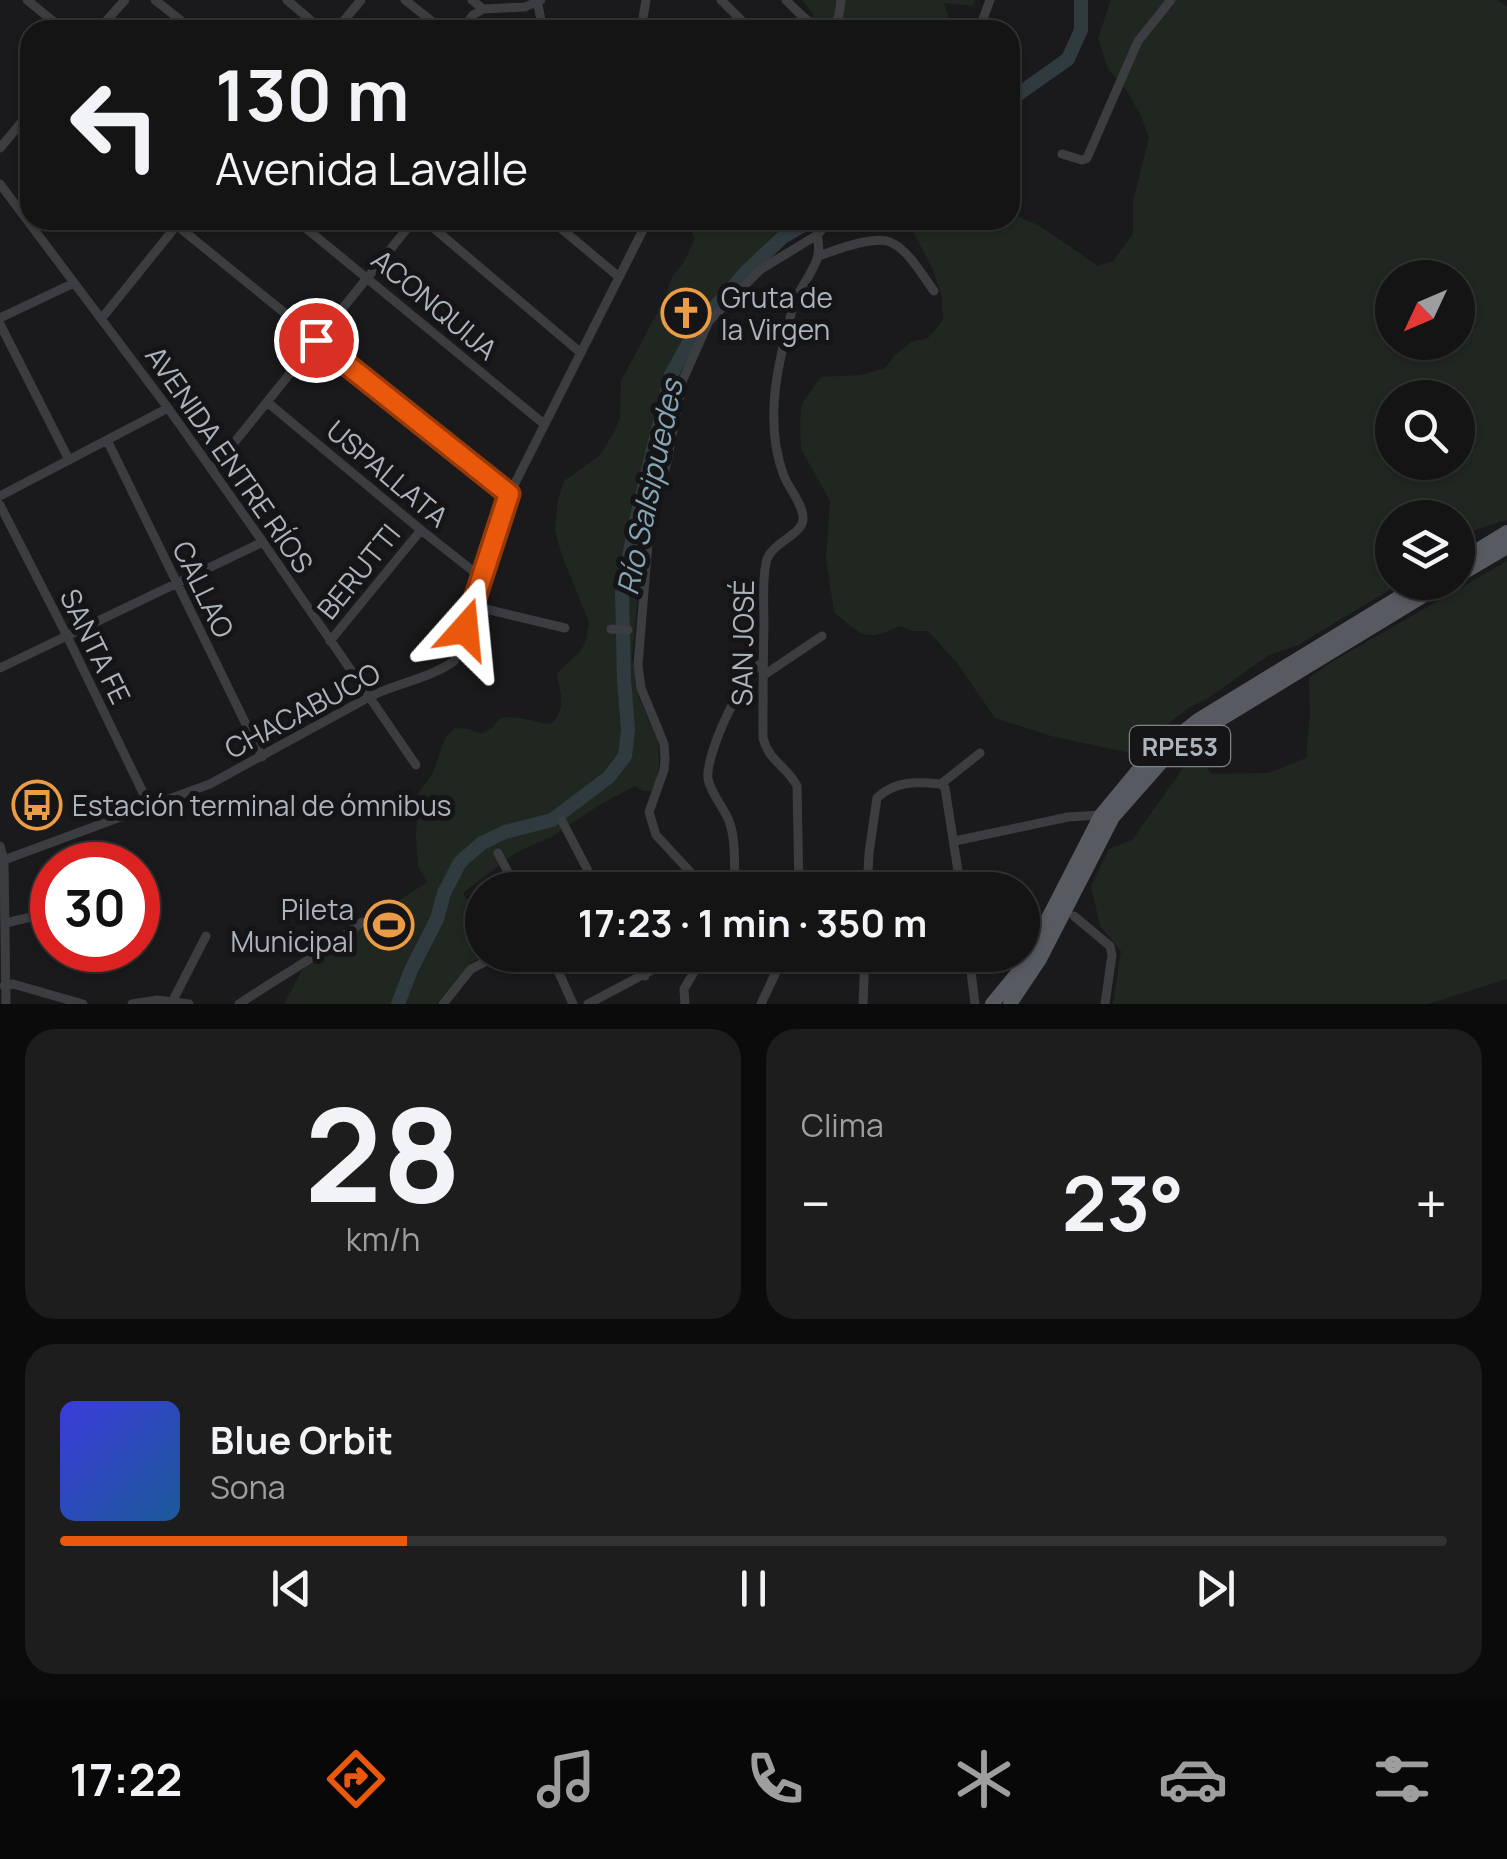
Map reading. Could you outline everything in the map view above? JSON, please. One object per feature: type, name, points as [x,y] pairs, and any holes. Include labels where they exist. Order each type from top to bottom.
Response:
[{"type":"main road","points":[[1475,552],[1507,532]]},
{"type":"main road","points":[[1475,566],[1507,546]]},
{"type":"main road","name":"RPE53","points":[[992,1004],[1024,965],[1101,815],[1144,762],[1184,730],[1395,600]]},
{"type":"main road","name":"RPE53","points":[[1010,1004],[1040,960],[1113,816],[1166,757],[1232,712],[1416,600]]},
{"type":"street","points":[[27,0],[52,20]]},
{"type":"street","points":[[107,20],[125,0]]},
{"type":"street","points":[[155,0],[180,20]]},
{"type":"street","points":[[287,0],[310,20]]},
{"type":"street","points":[[344,20],[361,0]]},
{"type":"street","points":[[404,0],[430,20]]},
{"type":"street","points":[[472,0],[483,9]]},
{"type":"street","points":[[721,0],[740,19]]},
{"type":"street","points":[[786,0],[805,20]]},
{"type":"street","points":[[1062,154],[1087,158],[1132,52],[1171,0]]},
{"type":"street","points":[[469,20],[483,9],[525,7],[539,1]]},
{"type":"street","points":[[0,148],[20,124]]},
{"type":"street","name":"AVENIDA ENTRE RÍOS","points":[[0,184],[20,210]]},
{"type":"street","name":"AVENIDA ENTRE RÍOS","points":[[35,230],[264,542],[416,766]]},
{"type":"street","points":[[102,318],[170,230]]},
{"type":"street","points":[[185,230],[509,494]]},
{"type":"street","name":"ACONQUIJA","points":[[308,230],[544,424]]},
{"type":"street","points":[[212,470],[406,230]]},
{"type":"street","points":[[436,230],[581,353]]},
{"type":"street","points":[[563,230],[619,277]]},
{"type":"street","name":"CHACABUCO","points":[[2,862],[210,784],[384,689],[436,672],[454,661],[509,494],[643,230]]},
{"type":"street","points":[[691,872],[656,834],[649,812],[665,759],[664,744],[641,688],[638,665],[649,531],[682,382],[709,322],[760,270],[822,230]]},
{"type":"street","points":[[817,235],[819,256],[882,240],[890,242],[903,251],[934,290]]},
{"type":"street","name":"SAN JOSÉ","points":[[799,872],[797,786],[769,756],[763,738],[764,586],[767,558],[803,522],[776,449],[774,399],[795,302],[819,256]]},
{"type":"street","points":[[69,460],[0,321],[74,282]]},
{"type":"street","name":"USPALLATA","points":[[267,402],[482,578]]},
{"type":"street","points":[[0,496],[168,408]]},
{"type":"street","name":"CALLAO","points":[[107,440],[262,757]]},
{"type":"street","name":"SANTA FE","points":[[0,505],[150,807]]},
{"type":"street","name":"BERUTTI","points":[[330,640],[420,530]]},
{"type":"street","points":[[0,668],[264,542]]},
{"type":"street","points":[[473,606],[565,628]]},
{"type":"street","points":[[611,629],[628,630]]},
{"type":"street","points":[[764,674],[822,636]]},
{"type":"street","points":[[734,872],[732,832],[708,776],[718,737],[739,690],[753,668],[763,662]]},
{"type":"street","points":[[868,872],[877,798],[908,783],[943,786],[980,753]]},
{"type":"street","points":[[943,786],[959,872]]},
{"type":"street","points":[[955,842],[1068,817],[1101,815]]},
{"type":"street","points":[[562,821],[589,872]]},
{"type":"street","points":[[0,846],[6,924],[6,1004]]},
{"type":"street","points":[[498,853],[508,872]]},
{"type":"street","points":[[1074,916],[1110,946],[1106,1004]]},
{"type":"street","points":[[6,924],[30,918]]},
{"type":"street","points":[[239,1004],[333,945],[362,922]]},
{"type":"street","points":[[172,1002],[206,936]]},
{"type":"street","points":[[443,1004],[469,972]]},
{"type":"street","points":[[559,972],[573,1004]]},
{"type":"street","points":[[643,972],[645,976]]},
{"type":"street","points":[[588,1004],[652,972]]},
{"type":"street","points":[[685,1004],[684,989],[694,972]]},
{"type":"street","points":[[761,1004],[776,972]]},
{"type":"street","points":[[863,1004],[864,972]]},
{"type":"street","points":[[971,972],[975,1004]]},
{"type":"street","points":[[3,987],[13,984],[83,1004]]},
{"type":"street","points":[[132,1004],[188,1004]]},
{"type":"shaded area","points":[[802,0],[975,0],[973,6],[944,3],[949,20],[808,20],[814,15]]},
{"type":"shaded area","points":[[1111,0],[1498,0],[1507,7],[1507,520],[1475,530],[1475,500],[1375,500],[1375,599],[1298,645],[1269,655],[1190,707],[1130,753],[1051,736],[995,718],[957,663],[928,631],[899,626],[879,634],[864,634],[834,612],[826,558],[830,501],[801,449],[800,423],[802,403],[821,377],[861,375],[885,368],[911,342],[928,338],[943,320],[942,297],[933,270],[912,230],[1020,230],[1020,217],[1040,226],[1098,266],[1113,261],[1133,234],[1133,202],[1149,138],[1127,91],[1108,69],[1098,38]]},
{"type":"shaded area","points":[[691,230],[788,230],[721,288],[677,381],[642,550],[632,658],[639,697],[658,742],[657,781],[652,791],[635,786],[551,837],[517,852],[491,872],[465,872],[465,969],[437,1004],[284,1004],[306,963],[427,882],[418,866],[419,793],[433,773],[445,738],[455,728],[481,734],[500,718],[551,724],[556,719],[561,700],[557,673],[581,651],[589,622],[555,530],[558,500],[564,481],[599,456],[614,432],[620,418],[621,381],[672,277],[695,238]]},
{"type":"shaded area","points":[[1507,561],[1507,979],[1428,1004],[1113,1004],[1121,951],[1100,926],[1091,886],[1109,849],[1132,840],[1194,753],[1212,774],[1268,773],[1306,758],[1309,678],[1439,600],[1475,600],[1475,579]]},
{"type":"shaded area","name":"Pileta Municipal","points":[[393,909],[404,918],[384,941],[374,931]]},
{"type":"waterway","name":"Río Salsipuedes","points":[[1020,93],[1068,59],[1081,30],[1081,0]]},
{"type":"waterway","name":"Río Salsipuedes","points":[[398,1004],[460,862],[482,843],[505,832],[552,820],[609,777],[625,756],[628,730],[622,593],[671,375],[698,326],[748,270],[795,230]]},
{"type":"place","name":"Gruta de la Virgen","points":[[686,313]]},
{"type":"place","name":"Estación terminal de ómnibus","points":[[37,805]]},
{"type":"place","name":"Pileta Municipal","points":[[389,925]]},
{"type":"route","points":[[316,340],[509,494],[465,629]]}]
